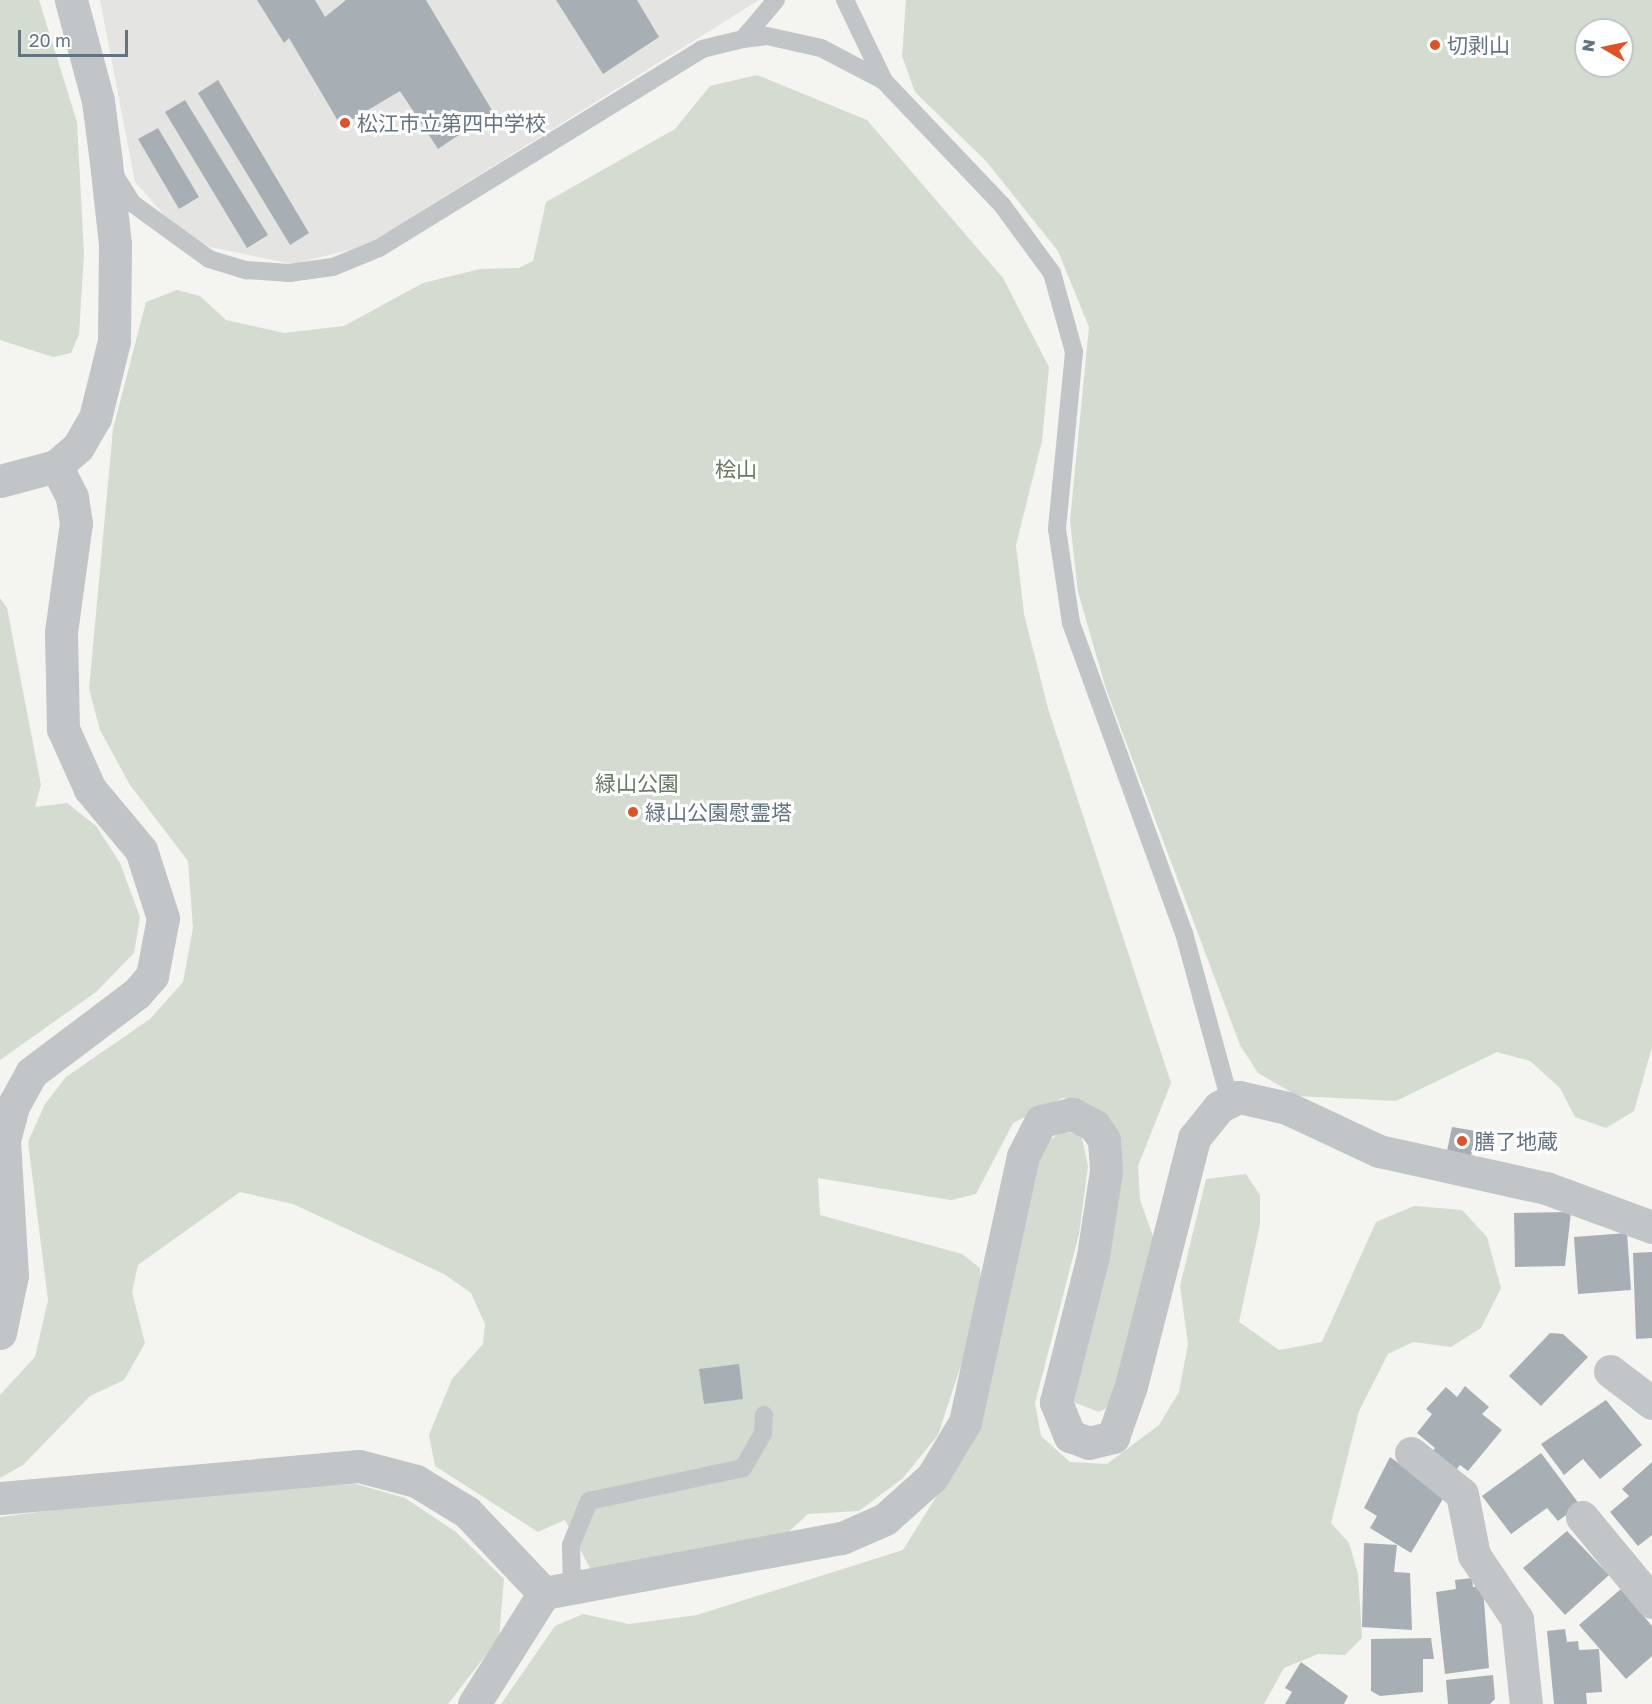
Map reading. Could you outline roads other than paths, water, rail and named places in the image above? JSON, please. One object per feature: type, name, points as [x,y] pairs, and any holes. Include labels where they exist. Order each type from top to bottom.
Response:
[{"type":"street","points":[[0,481],[56,466],[78,447],[95,418],[114,341],[117,292],[106,162],[98,101],[71,0]]},
{"type":"street","points":[[0,1333],[12,1275],[4,1140],[14,1106],[31,1073],[152,976],[164,918],[141,850],[90,789],[63,729],[61,633],[76,523],[72,496],[56,466]]},
{"type":"street","points":[[474,1704],[558,1591],[842,1538],[885,1519],[932,1477],[964,1422],[1030,1136],[1041,1121],[1072,1114],[1094,1125],[1104,1140],[1106,1172],[1093,1256],[1056,1402],[1070,1436],[1089,1443],[1113,1437],[1194,1138],[1219,1107],[1230,1101],[1255,1099],[1287,1108],[1379,1151],[1546,1188],[1652,1227]]},
{"type":"street","points":[[1610,1371],[1652,1403]]},
{"type":"street","points":[[1411,1453],[1462,1494],[1474,1555],[1518,1619],[1526,1704]]},
{"type":"street","points":[[0,1498],[359,1466],[416,1481],[467,1512],[558,1591]]},
{"type":"street","points":[[1582,1517],[1652,1602]]},
{"type":"lane","points":[[742,39],[776,0]]},
{"type":"lane","points":[[845,0],[884,81],[1002,205],[1052,273],[1074,352],[1057,529],[1071,623],[1184,933],[1230,1101]]},
{"type":"lane","points":[[106,162],[132,203],[209,259],[289,273],[333,267],[379,248],[702,49],[742,39],[767,36],[821,48],[884,81]]},
{"type":"lane","points":[[558,1591],[571,1545],[589,1501],[743,1468],[763,1434],[764,1415]]},
{"type":"place","name":"切剥山","points":[[1435,45]]},
{"type":"place","name":"松江市立第四中学校","points":[[345,123]]},
{"type":"place","name":"緑山公園慰霊塔","points":[[633,812]]},
{"type":"place","name":"膳了地蔵","points":[[1462,1141]]},
{"type":"park label","name":"桧山","points":[[736,469]]},
{"type":"park label","name":"緑山公園","points":[[637,783]]}]
